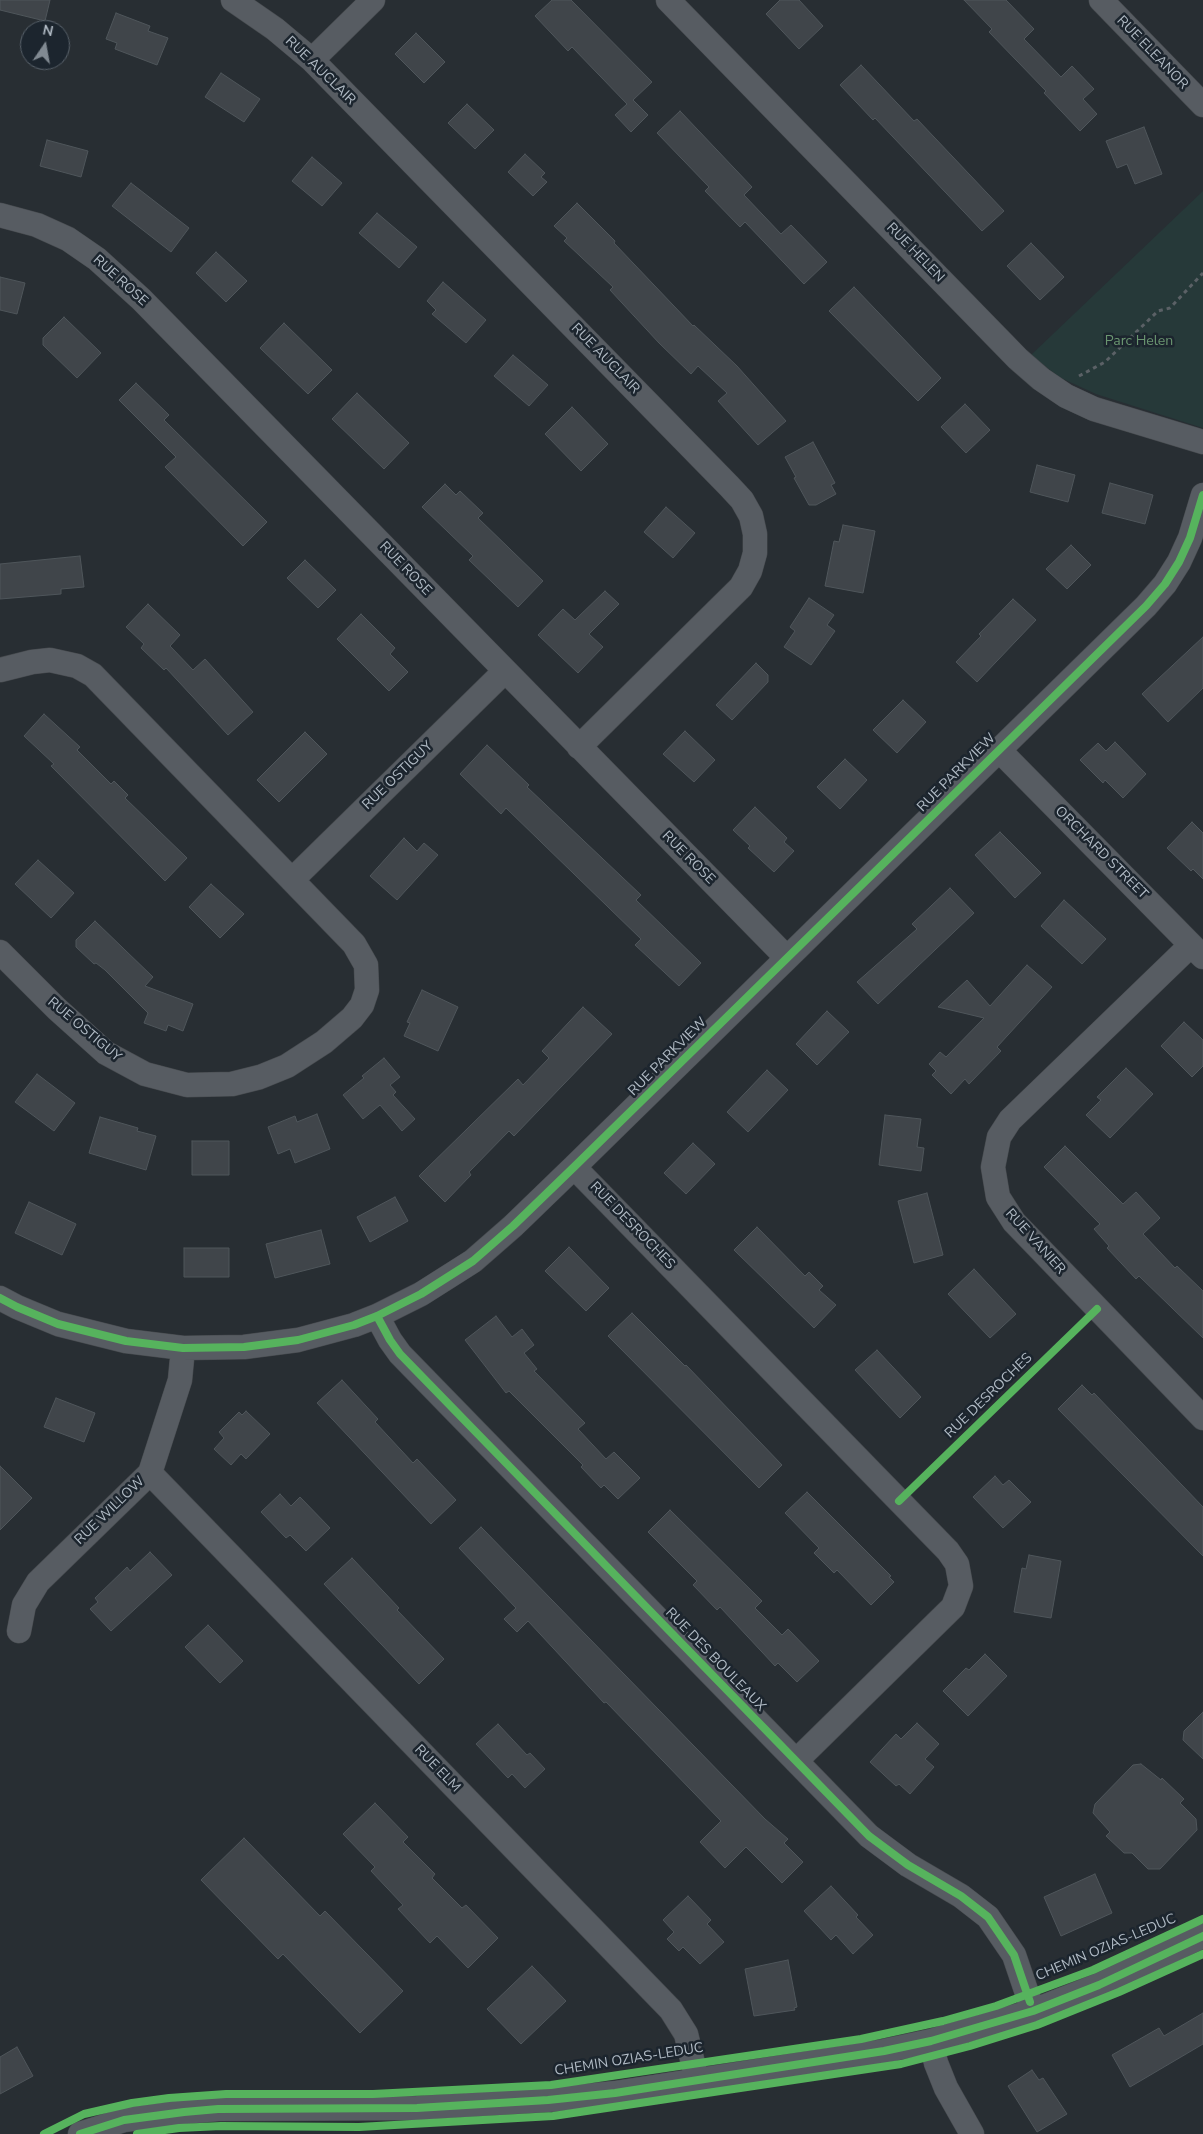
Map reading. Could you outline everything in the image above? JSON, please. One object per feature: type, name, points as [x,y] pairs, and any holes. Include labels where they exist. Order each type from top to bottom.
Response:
[{"type":"street","name":"RUE AUCLAIR","points":[[233,0],[275,29],[312,60],[742,500],[751,516],[755,534],[755,553],[750,571],[741,587],[579,747]]},
{"type":"street","points":[[312,60],[373,0]]},
{"type":"street","name":"RUE HELEN","points":[[668,0],[1012,352],[1041,379],[1066,396],[1094,409],[1203,442]]},
{"type":"street","name":"RUE ELEANOR","points":[[1101,0],[1203,105]]},
{"type":"street","name":"RUE ROSE","points":[[0,215],[21,220],[53,232],[83,249],[112,272],[141,299],[787,958]]},
{"type":"street","name":"RUE PARKVIEW","points":[[0,1298],[36,1316],[77,1330],[126,1342],[183,1348],[244,1347],[289,1342],[326,1334],[377,1316],[421,1294],[474,1261],[574,1167],[1135,617],[1165,584],[1185,550],[1203,495]]},
{"type":"street","name":"RUE OSTIGUY","points":[[0,670],[32,662],[50,660],[77,666],[92,675],[359,950],[368,974],[367,990],[357,1012],[324,1042],[287,1066],[246,1081],[217,1086],[188,1084],[159,1078],[131,1068],[106,1053],[0,952]]},
{"type":"street","name":"RUE OSTIGUY","points":[[292,880],[505,671]]},
{"type":"street","name":"ORCHARD STREET","points":[[998,750],[1197,951]]},
{"type":"street","name":"RUE VANIER","points":[[1197,951],[1010,1120],[999,1138],[993,1167],[998,1197],[1014,1222],[1203,1418]]},
{"type":"street","name":"RUE DESROCHES","points":[[574,1167],[948,1551],[957,1564],[961,1586],[953,1607],[796,1761]]},
{"type":"street","name":"RUE DES BOULEAUX","points":[[377,1316],[400,1354],[881,1846],[908,1865],[961,1896],[988,1917],[1014,1956],[1033,2011]]},
{"type":"street","name":"RUE WILLOW","points":[[19,1631],[24,1606],[38,1582],[150,1473],[180,1380],[183,1348]]},
{"type":"street","name":"RUE ELM","points":[[150,1473],[671,2010],[686,2034],[698,2080]]},
{"type":"street","name":"CHEMIN OZIAS-LEDUC","points":[[80,2134],[124,2120],[218,2109],[347,2109],[479,2105],[616,2093],[884,2051],[931,2041],[1033,2011],[1106,1981],[1203,1936]]},
{"type":"street","points":[[931,2041],[936,2063],[946,2088],[972,2134]]},
{"type":"path","points":[[1079,376],[1105,362],[1158,311],[1170,308],[1203,273]]},
{"type":"green space","name":"Parc Helen","points":[[1203,191],[1203,428],[1096,394],[1059,377],[1031,355]]},
{"type":"building","points":[[0,0],[50,0],[45,20],[0,10]]},
{"type":"building","points":[[552,0],[571,0],[652,82],[633,100],[648,115],[631,132],[615,115],[627,104],[572,47],[568,51],[535,16]]},
{"type":"building","points":[[780,0],[799,0],[823,26],[799,49],[766,14]]},
{"type":"building","points":[[964,0],[1006,0],[1034,29],[1024,39],[1061,77],[1072,66],[1094,89],[1083,99],[1097,114],[1080,131],[1044,93],[1046,91],[989,32],[992,29]]},
{"type":"building","points":[[116,13],[150,26],[148,31],[168,38],[157,65],[115,49],[117,43],[106,39]]},
{"type":"building","points":[[416,33],[445,62],[424,83],[395,54]]},
{"type":"building","points":[[861,65],[914,121],[917,119],[1004,211],[982,231],[875,118],[873,120],[840,85]]},
{"type":"building","points":[[221,73],[260,99],[244,122],[205,97]]},
{"type":"building","points":[[467,104],[494,130],[475,149],[448,123]]},
{"type":"building","points":[[680,111],[752,187],[744,195],[781,234],[791,225],[827,262],[804,284],[745,222],[740,227],[705,191],[709,187],[657,133]]},
{"type":"building","points":[[1144,127],[1162,174],[1135,184],[1127,164],[1117,168],[1106,141]]},
{"type":"building","points":[[47,140],[88,151],[81,177],[40,166]]},
{"type":"building","points":[[525,154],[545,173],[541,177],[547,182],[533,196],[508,172]]},
{"type":"building","points":[[312,157],[342,183],[322,206],[292,181]]},
{"type":"building","points":[[131,183],[189,228],[171,252],[112,206]]},
{"type":"building","points":[[577,203],[615,241],[614,243],[693,326],[737,366],[786,421],[758,445],[718,401],[727,393],[698,366],[691,374],[659,343],[610,290],[613,287],[564,241],[567,238],[554,226]]},
{"type":"building","points":[[377,213],[417,247],[399,268],[359,233]]},
{"type":"building","points":[[1031,243],[1064,277],[1040,300],[1007,266]]},
{"type":"building","points":[[216,252],[247,281],[226,302],[196,273]]},
{"type":"building","points":[[0,277],[25,283],[17,314],[0,310]]},
{"type":"building","points":[[443,282],[486,320],[466,343],[432,314],[436,310],[427,301]]},
{"type":"building","points":[[854,287],[941,378],[918,401],[829,311]]},
{"type":"building","points":[[64,317],[101,353],[77,378],[43,345],[43,338]]},
{"type":"building","points":[[284,323],[332,370],[308,394],[260,348]]},
{"type":"building","points":[[513,355],[548,385],[529,406],[494,376]]},
{"type":"building","points":[[136,383],[169,415],[164,420],[267,522],[243,546],[165,467],[176,457],[119,400]]},
{"type":"building","points":[[357,393],[409,443],[384,469],[332,419]]},
{"type":"building","points":[[965,404],[990,430],[966,453],[941,427]]},
{"type":"building","points":[[572,407],[608,444],[581,471],[545,434]]},
{"type":"building","points":[[813,442],[835,483],[831,485],[836,494],[816,505],[809,505],[785,457]]},
{"type":"building","points":[[1037,465],[1075,475],[1068,502],[1030,492]]},
{"type":"building","points":[[1110,483],[1153,495],[1145,524],[1102,513]]},
{"type":"building","points":[[445,484],[456,495],[460,491],[483,513],[478,518],[543,581],[518,607],[469,560],[473,556],[422,507]]},
{"type":"building","points":[[666,507],[695,533],[673,558],[644,532]]},
{"type":"building","points":[[843,525],[875,531],[863,593],[825,586],[834,541],[839,542]]},
{"type":"building","points":[[1071,545],[1091,565],[1067,589],[1046,569]]},
{"type":"building","points":[[80,556],[84,587],[61,589],[61,594],[0,599],[0,564]]},
{"type":"building","points":[[305,560],[336,590],[318,608],[287,578]]},
{"type":"building","points":[[605,591],[619,604],[589,634],[603,647],[578,673],[538,635],[563,609],[575,620]]},
{"type":"building","points":[[809,598],[834,615],[827,625],[835,631],[811,665],[784,647],[795,631],[790,627]]},
{"type":"building","points":[[1013,599],[1036,620],[977,682],[956,662],[981,636],[979,634]]},
{"type":"building","points":[[148,604],[180,635],[170,646],[193,670],[205,659],[253,712],[228,735],[166,668],[164,670],[141,648],[144,644],[126,627]]},
{"type":"building","points":[[361,614],[395,648],[390,654],[408,672],[389,691],[337,639]]},
{"type":"building","points":[[1203,637],[1203,688],[1168,722],[1142,694]]},
{"type":"building","points":[[756,663],[768,675],[768,682],[732,720],[716,705]]},
{"type":"building","points":[[903,700],[926,722],[897,753],[873,730]]},
{"type":"building","points":[[44,714],[80,747],[77,750],[111,784],[114,781],[128,795],[125,798],[187,858],[165,881],[51,766],[54,764],[24,736]]},
{"type":"building","points":[[685,731],[715,760],[694,782],[663,754]]},
{"type":"building","points":[[305,732],[327,754],[279,802],[257,780]]},
{"type":"building","points":[[1115,742],[1146,774],[1123,798],[1105,780],[1103,783],[1080,760],[1098,743],[1106,751]]},
{"type":"building","points":[[487,745],[529,785],[527,787],[641,895],[636,900],[701,963],[679,986],[635,945],[641,939],[506,808],[501,814],[460,774]]},
{"type":"building","points":[[845,759],[867,780],[840,809],[817,787]]},
{"type":"building","points":[[755,807],[787,838],[784,842],[794,851],[774,872],[748,848],[750,846],[733,830]]},
{"type":"building","points":[[1192,822],[1203,833],[1203,879],[1193,869],[1191,871],[1167,848]]},
{"type":"building","points":[[1000,832],[1041,873],[1015,898],[975,855]]},
{"type":"building","points":[[404,838],[417,851],[424,843],[438,855],[397,900],[370,876]]},
{"type":"building","points":[[38,860],[74,893],[51,918],[15,884]]},
{"type":"building","points":[[211,884],[244,914],[220,938],[189,907]]},
{"type":"building","points":[[950,888],[974,913],[878,1004],[857,982],[917,929],[912,924]]},
{"type":"building","points":[[1064,900],[1106,939],[1082,964],[1041,926]]},
{"type":"building","points":[[95,921],[153,977],[145,986],[193,1004],[183,1031],[168,1025],[166,1031],[144,1023],[148,1013],[105,970],[96,963],[94,964],[76,947],[76,940]]},
{"type":"building","points":[[1027,965],[1052,987],[997,1047],[1001,1051],[969,1084],[965,1079],[951,1094],[932,1075],[936,1071],[929,1064],[940,1052],[946,1057],[984,1018],[938,1007],[967,980],[990,1006]]},
{"type":"building","points":[[422,990],[458,1007],[438,1051],[404,1036],[410,1023],[407,1022]]},
{"type":"building","points":[[583,1007],[612,1034],[514,1136],[509,1131],[469,1172],[471,1175],[445,1202],[419,1176],[518,1079],[523,1085],[549,1058],[542,1051]]},
{"type":"building","points":[[827,1011],[849,1032],[817,1065],[796,1044]]},
{"type":"building","points":[[1184,1022],[1203,1040],[1203,1066],[1192,1077],[1161,1046]]},
{"type":"building","points":[[384,1058],[400,1077],[390,1085],[396,1092],[393,1095],[415,1119],[402,1131],[380,1105],[363,1119],[343,1095]]},
{"type":"building","points":[[1126,1068],[1153,1094],[1110,1138],[1086,1115],[1101,1100],[1097,1097]]},
{"type":"building","points":[[767,1070],[788,1090],[748,1132],[727,1112]]},
{"type":"building","points":[[37,1074],[75,1103],[54,1131],[15,1102]]},
{"type":"building","points":[[317,1114],[330,1149],[295,1163],[290,1149],[278,1154],[268,1127],[295,1116],[297,1122]]},
{"type":"building","points":[[885,1115],[921,1119],[917,1147],[924,1148],[921,1171],[879,1165]]},
{"type":"building","points":[[100,1117],[138,1128],[137,1131],[156,1136],[146,1170],[89,1153]]},
{"type":"building","points":[[192,1141],[229,1141],[229,1175],[192,1175]]},
{"type":"building","points":[[693,1143],[715,1164],[686,1194],[664,1173]]},
{"type":"building","points":[[1065,1146],[1123,1204],[1136,1192],[1160,1218],[1143,1234],[1175,1268],[1177,1266],[1203,1291],[1203,1338],[1139,1276],[1136,1279],[1107,1248],[1109,1246],[1094,1229],[1100,1224],[1044,1167]]},
{"type":"building","points":[[927,1193],[943,1255],[914,1263],[898,1201]]},
{"type":"building","points":[[395,1197],[408,1221],[370,1242],[357,1217]]},
{"type":"building","points":[[29,1202],[76,1224],[62,1255],[15,1233]]},
{"type":"building","points":[[757,1227],[805,1276],[809,1272],[823,1286],[819,1290],[836,1305],[814,1328],[734,1250]]},
{"type":"building","points":[[321,1230],[330,1264],[275,1278],[266,1244]]},
{"type":"building","points":[[569,1247],[609,1288],[586,1311],[545,1271]]},
{"type":"building","points":[[184,1248],[229,1248],[229,1277],[184,1277]]},
{"type":"building","points":[[974,1269],[1016,1314],[990,1338],[948,1294]]},
{"type":"building","points":[[632,1313],[686,1365],[782,1465],[759,1488],[608,1336]]},
{"type":"building","points":[[496,1316],[512,1337],[522,1329],[534,1345],[524,1353],[537,1369],[534,1371],[585,1423],[578,1429],[606,1459],[614,1452],[640,1478],[618,1499],[604,1485],[601,1488],[581,1467],[583,1465],[509,1391],[506,1393],[465,1340]]},
{"type":"building","points":[[877,1350],[921,1397],[900,1418],[855,1370]]},
{"type":"building","points":[[342,1380],[378,1419],[375,1422],[413,1463],[417,1459],[456,1500],[431,1524],[317,1403]]},
{"type":"building","points":[[1082,1385],[1092,1395],[1094,1393],[1203,1507],[1203,1556],[1058,1409]]},
{"type":"building","points":[[56,1398],[95,1413],[84,1442],[44,1427]]},
{"type":"building","points":[[246,1411],[270,1434],[246,1459],[241,1454],[231,1465],[214,1449],[224,1438],[219,1432],[239,1412],[242,1415]]},
{"type":"building","points":[[0,1466],[32,1498],[0,1530]]},
{"type":"building","points":[[995,1476],[1003,1485],[1009,1480],[1031,1502],[1003,1528],[973,1497]]},
{"type":"building","points":[[807,1492],[891,1576],[889,1577],[894,1582],[871,1605],[837,1570],[834,1573],[814,1553],[819,1548],[785,1513]]},
{"type":"building","points":[[280,1494],[291,1506],[300,1497],[330,1528],[306,1551],[290,1535],[286,1538],[261,1512]]},
{"type":"building","points":[[670,1510],[762,1601],[755,1608],[782,1635],[788,1629],[819,1661],[797,1682],[778,1663],[775,1666],[720,1607],[717,1610],[693,1585],[697,1581],[648,1532]]},
{"type":"building","points":[[481,1527],[765,1819],[788,1839],[784,1843],[803,1862],[782,1883],[746,1847],[725,1868],[700,1842],[721,1821],[606,1702],[604,1703],[528,1621],[517,1632],[504,1619],[516,1608],[459,1548]]},
{"type":"building","points":[[150,1552],[172,1575],[111,1631],[90,1609],[98,1602],[95,1598],[127,1567],[130,1571]]},
{"type":"building","points":[[1029,1555],[1061,1561],[1051,1618],[1014,1612],[1022,1568],[1026,1569]]},
{"type":"building","points":[[352,1558],[399,1608],[397,1610],[444,1659],[419,1684],[324,1584]]},
{"type":"building","points":[[208,1625],[243,1661],[220,1683],[185,1647]]},
{"type":"building","points":[[985,1654],[1007,1676],[968,1716],[943,1691],[966,1668],[969,1670]]},
{"type":"building","points":[[1203,1712],[1203,1759],[1183,1740],[1184,1731]]},
{"type":"building","points":[[917,1723],[939,1744],[925,1759],[934,1767],[910,1794],[899,1784],[896,1786],[870,1762],[896,1734],[901,1739]]},
{"type":"building","points":[[498,1724],[527,1755],[530,1753],[545,1769],[525,1788],[512,1774],[508,1778],[476,1744]]},
{"type":"building","points":[[1141,1764],[1161,1780],[1162,1778],[1184,1799],[1180,1803],[1196,1819],[1197,1830],[1160,1869],[1148,1869],[1132,1853],[1124,1853],[1106,1836],[1110,1832],[1093,1813],[1095,1804],[1133,1765]]},
{"type":"building","points":[[375,1803],[408,1837],[403,1842],[435,1874],[432,1878],[462,1908],[466,1905],[498,1938],[468,1968],[437,1936],[430,1943],[398,1909],[403,1905],[371,1871],[375,1867],[343,1834]]},
{"type":"building","points":[[244,1838],[320,1916],[325,1911],[403,1991],[360,2033],[283,1954],[278,1959],[201,1880]]},
{"type":"building","points":[[1095,1874],[1112,1913],[1061,1936],[1044,1897]]},
{"type":"building","points":[[831,1886],[858,1915],[856,1917],[873,1935],[853,1954],[836,1935],[831,1940],[804,1911]]},
{"type":"building","points":[[688,1896],[711,1920],[707,1924],[724,1942],[700,1964],[683,1947],[679,1951],[667,1939],[674,1932],[663,1920]]},
{"type":"building","points":[[788,1960],[797,2007],[794,2008],[795,2010],[754,2016],[745,1969]]},
{"type":"building","points":[[532,1966],[566,2001],[521,2044],[487,2009]]},
{"type":"building","points":[[1203,2013],[1203,2044],[1130,2087],[1112,2055],[1159,2028],[1164,2036]]},
{"type":"building","points":[[17,2047],[33,2076],[0,2094],[0,2057]]},
{"type":"building","points":[[1032,2070],[1039,2080],[1043,2078],[1067,2114],[1037,2132],[1008,2086]]},
{"type":"cycle path","points":[[0,1298],[58,1324],[126,1341],[183,1348],[244,1347],[298,1340],[354,1325],[421,1294],[473,1261],[513,1226],[574,1167],[1146,606],[1165,584],[1179,562],[1190,538],[1203,495]]},
{"type":"cycle path","points":[[899,1501],[1097,1309]]},
{"type":"cycle path","points":[[377,1316],[400,1354],[869,1836],[908,1865],[961,1896],[988,1917],[1014,1955],[1030,2002]]},
{"type":"cycle path","points":[[44,2134],[84,2114],[132,2103],[169,2098],[226,2094],[373,2094],[551,2085],[861,2039],[943,2021],[996,2006],[1093,1970],[1203,1919]]},
{"type":"cycle path","points":[[80,2134],[124,2120],[218,2109],[417,2108],[548,2100],[615,2093],[884,2051],[931,2041],[1033,2011],[1099,1985],[1203,1936]]},
{"type":"cycle path","points":[[137,2134],[179,2128],[221,2126],[359,2127],[553,2116],[901,2064],[970,2046],[1037,2025],[1119,1992],[1203,1954]]}]
